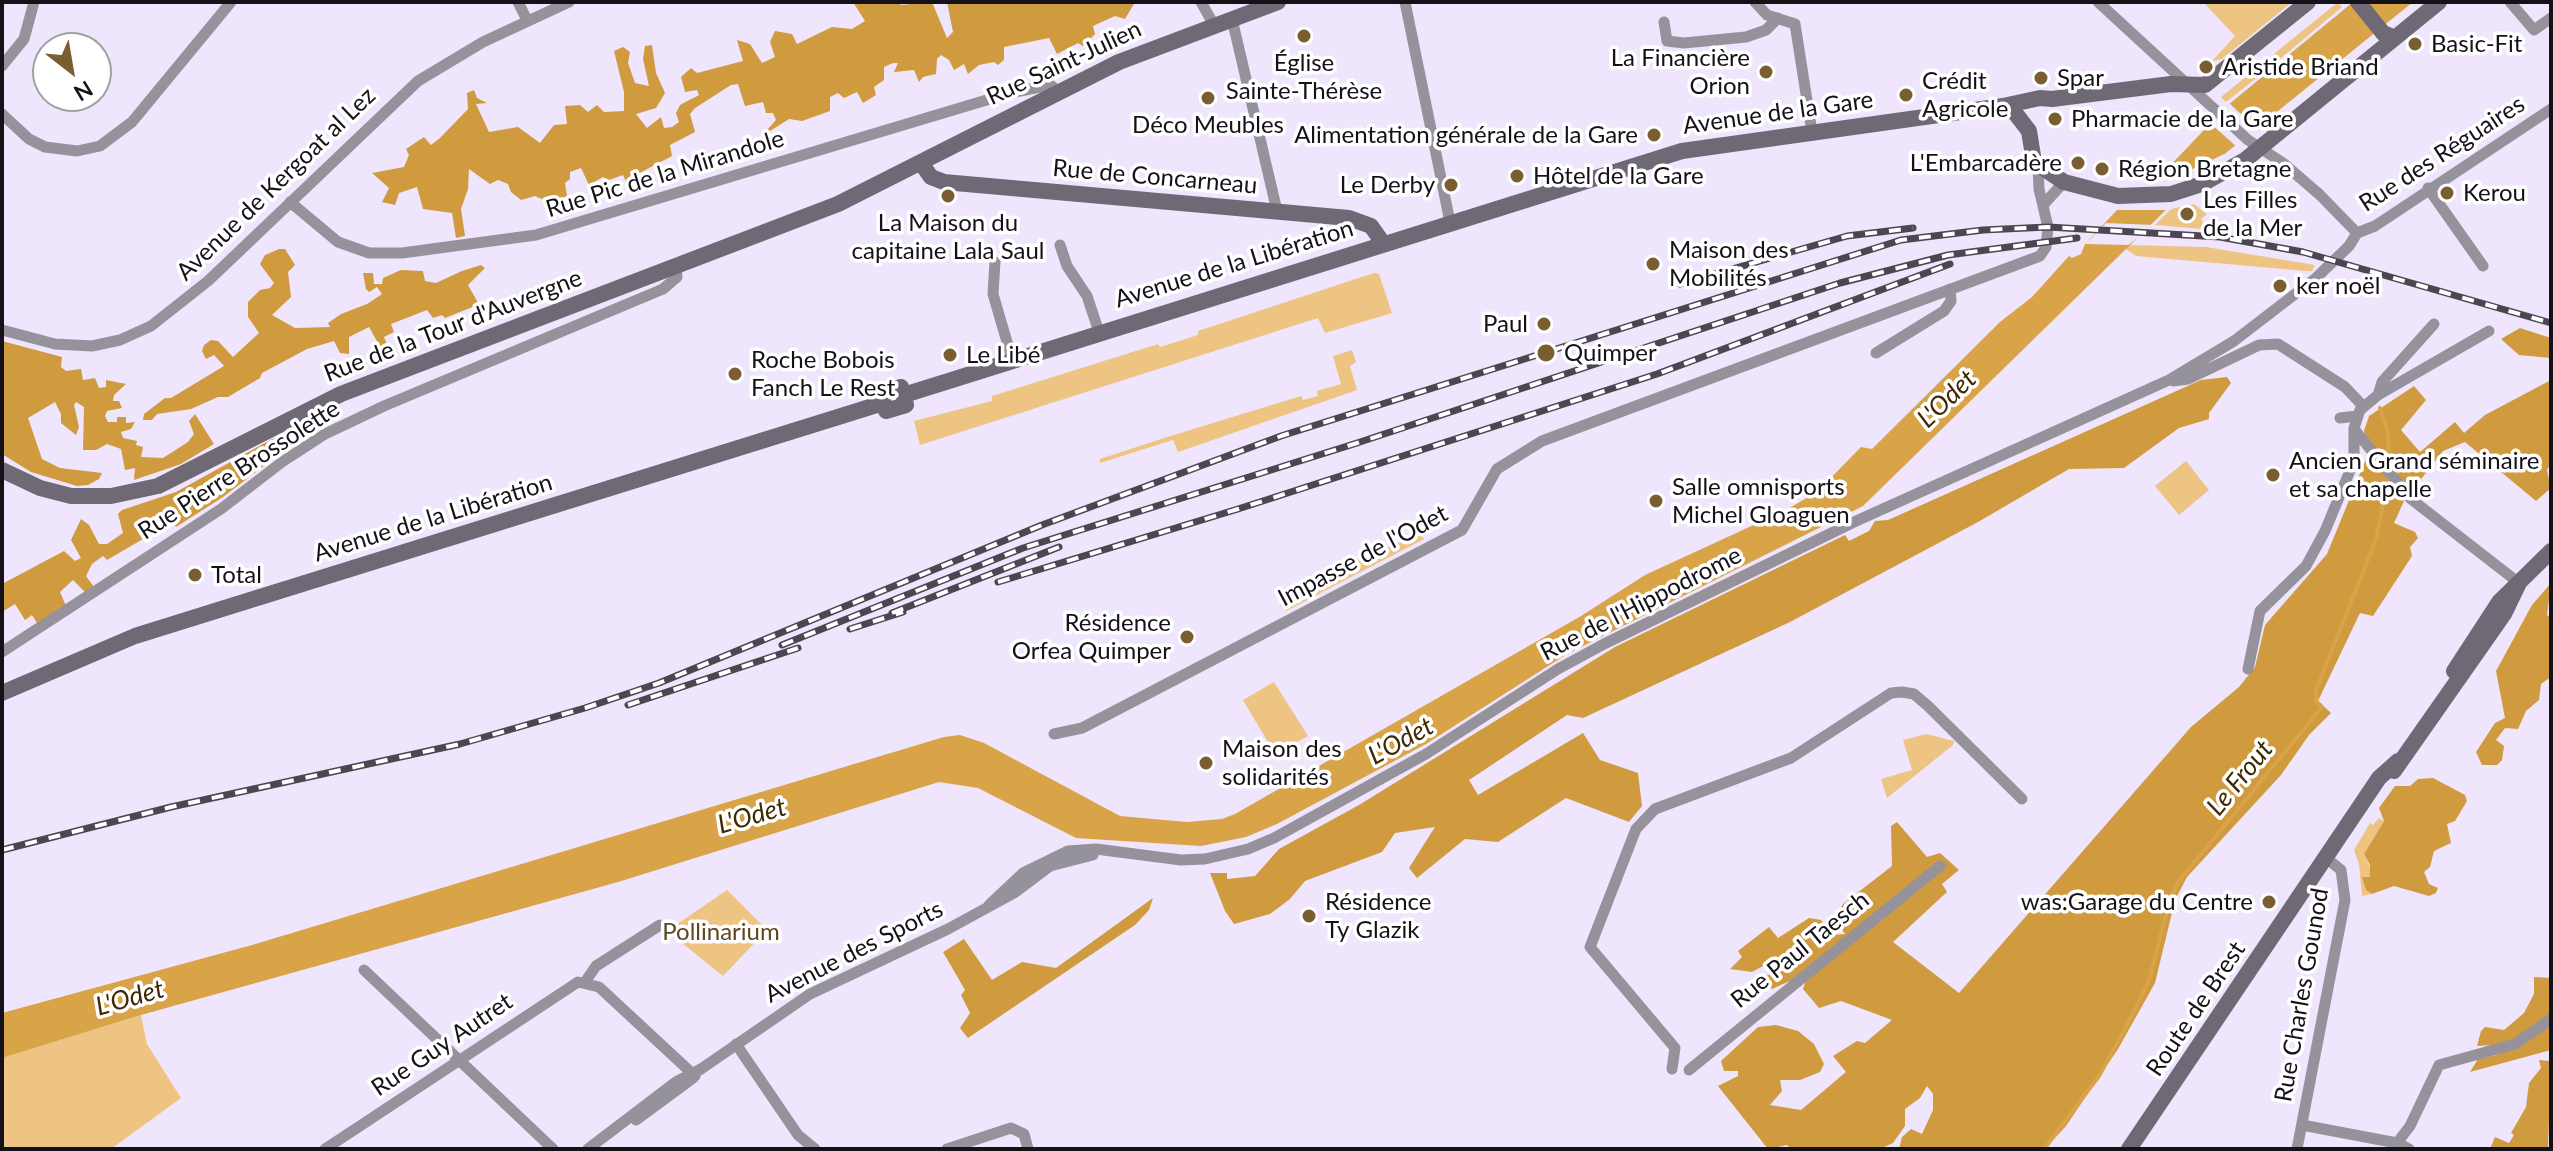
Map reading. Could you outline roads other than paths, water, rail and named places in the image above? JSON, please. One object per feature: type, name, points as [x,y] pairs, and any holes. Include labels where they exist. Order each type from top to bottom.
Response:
[{"type":"main road","name":"Rue Saint-Julien","points":[[921,163],[1206,17],[1232,19],[1248,7],[1278,2]]},
{"type":"main road","name":"Avenue de la Gare","points":[[1383,243],[1682,151],[2003,106],[2014,101],[2163,85],[2205,85],[2308,2]]},
{"type":"main road","points":[[2358,2],[2387,36],[2395,38]]},
{"type":"main road","points":[[2052,99],[2036,110],[2029,131],[2032,156],[2038,166],[2064,182],[2096,192],[2131,197],[2166,195],[2189,189],[2226,172],[2253,143],[2439,2]]},
{"type":"main road","points":[[2003,106],[2012,109],[2029,131]]},
{"type":"main road","name":"Rue de Concarneau","points":[[921,163],[931,177],[944,182],[1358,219],[1375,229],[1383,243]]},
{"type":"main road","name":"Rue de la Tour d'Auvergne","points":[[2,470],[32,485],[71,496],[111,496],[158,486],[354,388],[829,207],[921,163]]},
{"type":"main road","name":"Avenue de la Libération","points":[[2,693],[135,636],[883,403],[886,411],[906,405],[904,395],[1383,243]]},
{"type":"main road","name":"Route de Brest","points":[[2129,1149],[2302,897],[2388,783],[2398,761],[2444,695],[2474,659],[2513,601],[2519,583],[2551,551]]},
{"type":"street","points":[[2,66],[24,39],[34,2]]},
{"type":"street","points":[[2,114],[29,139],[45,147],[77,151],[100,146],[132,122],[231,2]]},
{"type":"street","points":[[518,2],[527,20]]},
{"type":"street","name":"Avenue de Kergoat al Lez","points":[[2,330],[69,346],[107,344],[141,332],[186,300],[404,92],[448,61],[569,2]]},
{"type":"street","points":[[1405,2],[1450,222]]},
{"type":"street","points":[[1755,2],[1763,12],[1793,21],[1797,28],[1812,132]]},
{"type":"street","points":[[2098,2],[2253,143],[2283,163],[2357,233]]},
{"type":"street","points":[[2510,2],[2534,30],[2551,18]]},
{"type":"street","points":[[1664,22],[1667,41],[1684,43],[1746,37],[1766,30],[1778,18]]},
{"type":"street","points":[[1232,19],[1277,211]]},
{"type":"street","name":"Rue Pic de la Mirandole","points":[[290,202],[338,242],[369,253],[402,253],[536,235],[1010,93],[1050,85],[1058,91]]},
{"type":"street","name":"Rue des Réguaires","points":[[2357,233],[2375,226],[2551,109]]},
{"type":"street","name":"Impasse de l'Odet","points":[[1054,734],[1082,728],[1456,533],[1470,519],[1497,469],[1542,441],[2040,256],[2046,247],[2048,227],[2039,189],[2038,166]]},
{"type":"street","points":[[2044,204],[2064,182]]},
{"type":"street","points":[[2428,188],[2483,266]]},
{"type":"street","name":"Rue de l'Hippodrome","points":[[1234,853],[1274,838],[1401,768],[1558,669],[1604,644],[1854,522],[2169,380],[2234,341],[2316,278],[2349,246],[2357,233]]},
{"type":"street","name":"Avenue de la Libération","points":[[1060,245],[1067,266],[1087,296],[1099,332]]},
{"type":"street","points":[[995,262],[993,294],[1012,359]]},
{"type":"street","name":"Rue Pierre Brossolette","points":[[2,652],[221,509],[282,462],[325,434],[384,406],[663,289],[677,277],[676,265]]},
{"type":"street","points":[[1876,353],[1944,311],[1951,301],[1950,289]]},
{"type":"street","points":[[2378,395],[2382,382],[2434,324]]},
{"type":"street","points":[[2248,669],[2260,611],[2306,566],[2325,531],[2354,461],[2358,416],[2378,395],[2489,331]]},
{"type":"street","points":[[2169,380],[2188,379],[2259,345],[2278,344],[2345,387],[2390,474],[2411,499],[2519,583]]},
{"type":"street","points":[[2340,418],[2358,416]]},
{"type":"street","points":[[1672,1069],[1675,1048],[1590,947],[1636,829],[1655,809],[1791,758],[1891,693],[1902,692],[1914,694],[1928,706],[2022,799]]},
{"type":"street","name":"Avenue des Sports","points":[[588,1149],[648,1102],[821,988],[930,939],[989,905],[1023,873],[1061,853],[1088,848],[1181,860],[1234,853]]},
{"type":"street","name":"Rue Charles Gounod","points":[[2297,1149],[2345,900],[2344,878],[2329,860]]},
{"type":"street","name":"Rue Paul Taesch","points":[[1689,1070],[1940,866]]},
{"type":"street","name":"Rue Guy Autret","points":[[325,1149],[459,1062],[565,988],[585,982],[596,966],[660,925]]},
{"type":"street","points":[[364,970],[553,1149]]},
{"type":"street","points":[[585,982],[599,987],[696,1073]]},
{"type":"street","points":[[2397,1143],[2410,1126],[2436,1068],[2515,1044],[2551,1019]]},
{"type":"street","points":[[736,1044],[807,1147]]},
{"type":"street","points":[[2302,1125],[2397,1143],[2409,1149]]},
{"type":"street","points":[[947,1149],[1011,1128],[1024,1134],[1028,1149]]},
{"type":"water","name":"L'Odet","points":[[2353,2],[2413,2],[2216,161],[1863,506],[1567,654],[1426,744],[1277,824],[1246,837],[1201,846],[1076,838],[978,788],[939,782],[618,882],[141,1015],[2,1058],[2,1013],[252,945],[944,737],[960,735],[984,743],[1120,816],[1187,822],[1222,819],[1235,814],[1581,616],[1645,575],[1784,511],[1817,492],[1861,447],[1872,449],[2000,322],[2032,297],[2069,256],[2072,258],[2081,254],[2085,244],[2117,210],[2162,174],[2228,105]]},
{"type":"waterway","name":"Le Frout","points":[[2380,408],[2388,432],[2389,468]]},
{"type":"waterway","name":"Le Frout","points":[[2044,1149],[2099,1076],[2135,1010],[2150,977],[2169,902],[2178,882],[2322,707],[2316,701],[2316,690],[2376,539],[2389,477]]},
{"type":"railway","points":[[2,850],[171,807],[460,744],[585,708],[659,683],[1042,525],[1281,436],[1901,240],[1983,230],[2048,227],[2220,237],[2303,252],[2551,323]]},
{"type":"railway","points":[[1680,284],[1847,236],[1913,228]]},
{"type":"railway","points":[[782,645],[1023,548],[1357,443],[1840,283],[1948,255],[2077,238]]},
{"type":"railway","points":[[998,582],[1238,509],[1657,374],[1950,264]]},
{"type":"railway","points":[[892,613],[1059,547]]},
{"type":"railway","points":[[850,629],[903,612]]},
{"type":"railway","points":[[628,705],[798,648]]},
{"type":"place","name":"Église Sainte-Thérèse","points":[[1304,36]]},
{"type":"place","name":"Basic-Fit","points":[[2415,44]]},
{"type":"place","name":"Aristide Briand","points":[[2206,67]]},
{"type":"place","name":"La Financière Orion","points":[[1766,72]]},
{"type":"place","name":"Spar","points":[[2041,78]]},
{"type":"place","name":"Crédit Agricole","points":[[1906,95]]},
{"type":"place","name":"Déco Meubles","points":[[1208,98]]},
{"type":"place","name":"Pharmacie de la Gare","points":[[2055,119]]},
{"type":"place","name":"Alimentation générale de la Gare","points":[[1654,135]]},
{"type":"place","name":"L'Embarcadère","points":[[2078,163]]},
{"type":"place","name":"Région Bretagne","points":[[2102,169]]},
{"type":"place","name":"Hôtel de la Gare","points":[[1517,176]]},
{"type":"place","name":"Le Derby","points":[[1451,185]]},
{"type":"place","name":"Kerou","points":[[2447,193]]},
{"type":"place","name":"La Maison du capitaine Lala Saul","points":[[948,196]]},
{"type":"place","name":"Les Filles de la Mer","points":[[2187,214]]},
{"type":"place","name":"Maison des Mobilités","points":[[1653,264]]},
{"type":"place","name":"ker noël","points":[[2280,286]]},
{"type":"place","name":"Paul","points":[[1544,324]]},
{"type":"place","name":"Quimper","points":[[1546,353]]},
{"type":"place","name":"Le Libé","points":[[950,355]]},
{"type":"place","name":"Roche Bobois Fanch Le Rest","points":[[735,374]]},
{"type":"place","name":"Ancien Grand séminaire et sa chapelle","points":[[2273,475]]},
{"type":"place","name":"Salle omnisports Michel Gloaguen","points":[[1656,501]]},
{"type":"place","name":"Total","points":[[195,575]]},
{"type":"place","name":"Résidence Orfea Quimper","points":[[1187,637]]},
{"type":"place","name":"Maison des solidarités","points":[[1206,763]]},
{"type":"place","name":"was:Garage du Centre","points":[[2269,902]]},
{"type":"place","name":"Résidence Ty Glazik","points":[[1309,916]]},
{"type":"park label","name":"Pollinarium","points":[[721,932]]}]
